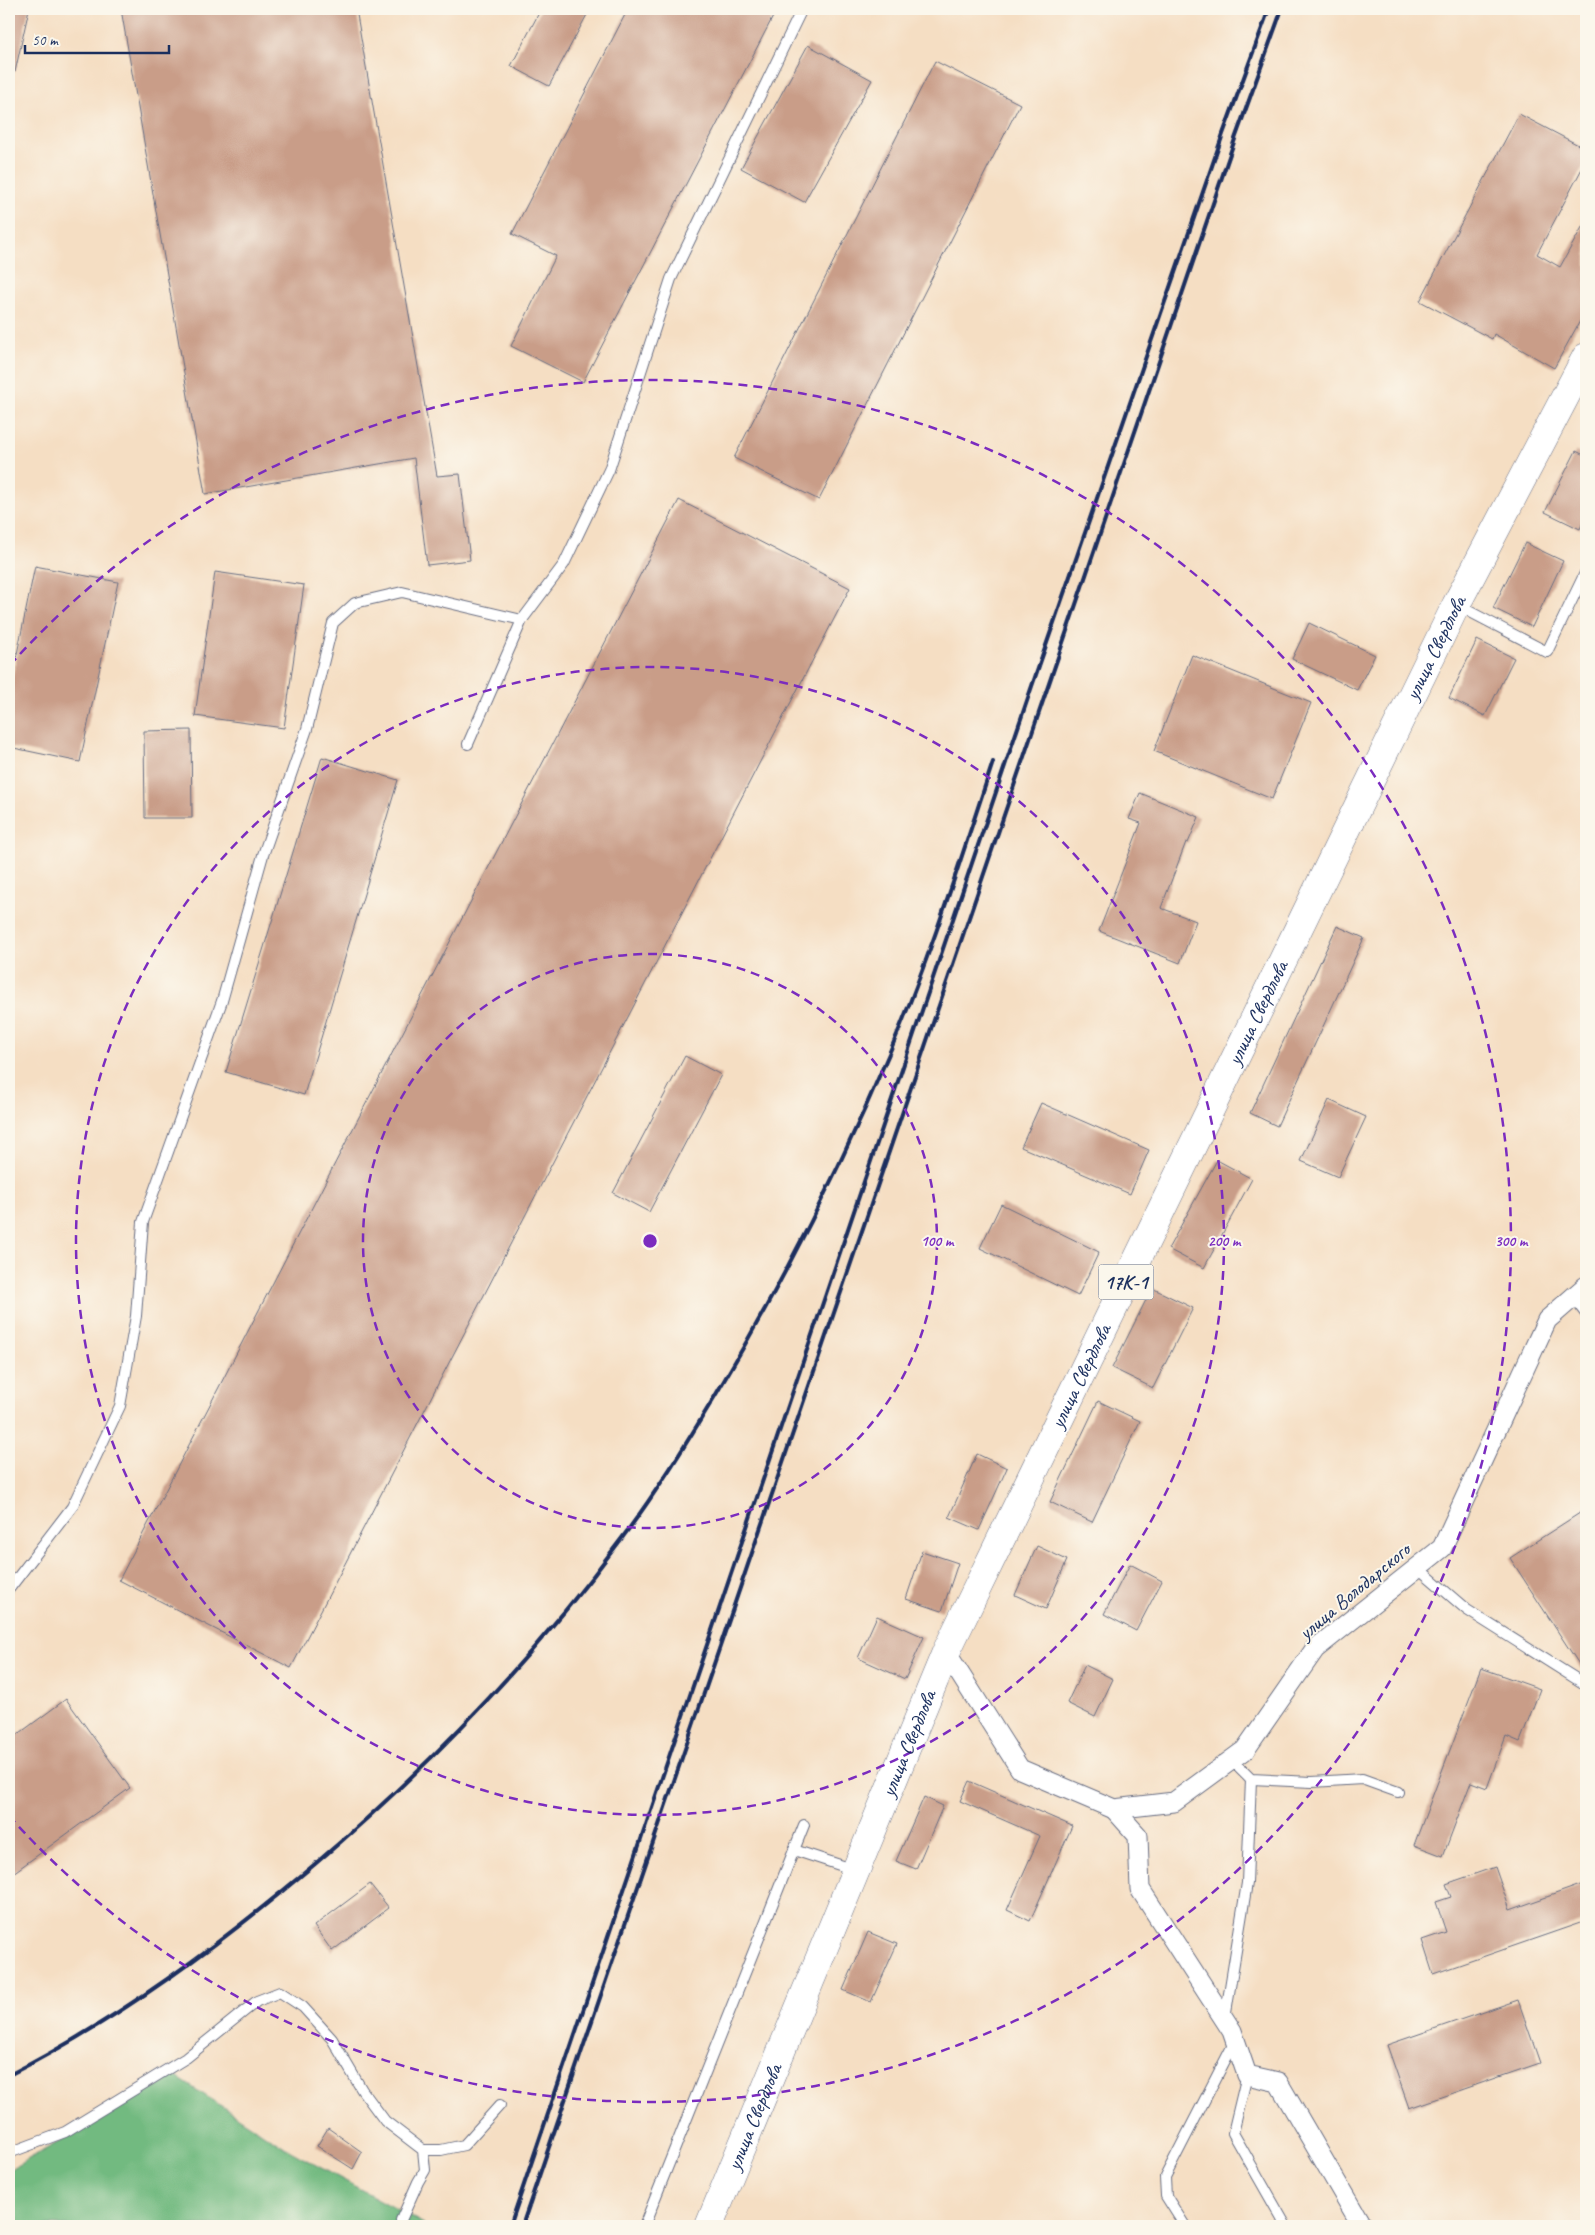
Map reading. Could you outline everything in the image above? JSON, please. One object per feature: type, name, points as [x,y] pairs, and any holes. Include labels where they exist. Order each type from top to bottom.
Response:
[{"type":"main road","name":"улица Свердлова","points":[[709,2226],[946,1652],[1456,604],[1586,357]]},
{"type":"street","name":"улица Володарского","points":[[946,1652],[1020,1770],[1114,1809],[1174,1802],[1245,1750],[1315,1649],[1442,1548],[1547,1320],[1580,1291]]},
{"type":"street","points":[[1114,1809],[1138,1836],[1140,1890],[1224,2020],[1235,2040],[1247,2075],[1278,2082],[1362,2226]]},
{"type":"lane","points":[[468,744],[522,620],[564,564],[609,470],[671,279],[802,9]]},
{"type":"lane","points":[[1456,604],[1547,652],[1586,571]]},
{"type":"lane","points":[[9,1589],[72,1507],[120,1406],[136,1316],[143,1222],[222,1001],[263,855],[307,728],[333,623],[355,604],[402,592],[522,620]]},
{"type":"lane","points":[[1580,1291],[1586,1314]]},
{"type":"lane","points":[[1417,1567],[1467,1610],[1586,1685]]},
{"type":"lane","points":[[1232,1760],[1251,1778],[1312,1782],[1362,1779],[1398,1792]]},
{"type":"lane","points":[[1224,2020],[1247,1883],[1251,1778]]},
{"type":"lane","points":[[644,2226],[804,1825]]},
{"type":"lane","points":[[794,1850],[856,1871]]},
{"type":"lane","points":[[9,2153],[65,2132],[186,2058],[257,2001],[280,1992],[302,2007],[332,2038],[362,2090],[385,2121],[423,2150],[441,2150],[464,2144],[500,2105]]},
{"type":"lane","points":[[1185,2226],[1166,2196],[1165,2177],[1235,2040]]},
{"type":"lane","points":[[1247,2075],[1233,2133],[1286,2226]]},
{"type":"lane","points":[[402,2220],[425,2170],[423,2150]]},
{"type":"green space","points":[[175,2076],[294,2153],[424,2224],[423,2226],[9,2226],[9,2170]]},
{"type":"building","points":[[9,9],[29,9],[15,72],[9,71]]},
{"type":"building","points":[[121,9],[356,9],[437,476],[460,474],[470,560],[427,565],[414,458],[205,494]]},
{"type":"building","points":[[541,9],[590,9],[549,86],[511,66]]},
{"type":"building","points":[[628,9],[777,9],[583,382],[511,346],[556,256],[512,234]]},
{"type":"building","points":[[808,45],[872,80],[804,202],[741,168]]},
{"type":"building","points":[[935,61],[1020,104],[819,500],[734,458]]},
{"type":"building","points":[[1519,114],[1586,149],[1586,161],[1537,254],[1560,267],[1586,220],[1586,310],[1554,368],[1494,334],[1492,339],[1420,301]]},
{"type":"building","points":[[1576,451],[1586,456],[1586,515],[1580,529],[1545,512]]},
{"type":"building","points":[[679,500],[850,588],[291,1668],[119,1580]]},
{"type":"building","points":[[1525,543],[1563,561],[1532,627],[1493,608]]},
{"type":"building","points":[[35,566],[118,582],[80,762],[9,747],[9,693]]},
{"type":"building","points":[[215,572],[304,585],[284,728],[195,716]]},
{"type":"building","points":[[1309,623],[1375,655],[1357,690],[1292,659]]},
{"type":"building","points":[[1477,640],[1514,658],[1485,716],[1449,698]]},
{"type":"building","points":[[1192,655],[1311,703],[1272,799],[1154,751]]},
{"type":"building","points":[[191,730],[192,818],[145,818],[144,731]]},
{"type":"building","points":[[322,757],[398,780],[304,1095],[226,1072]]},
{"type":"building","points":[[1140,793],[1199,817],[1188,843],[1186,842],[1161,908],[1196,921],[1180,963],[1099,931],[1141,823],[1129,819]]},
{"type":"building","points":[[1337,926],[1364,938],[1277,1126],[1250,1113]]},
{"type":"building","points":[[685,1056],[721,1075],[649,1212],[613,1193]]},
{"type":"building","points":[[1329,1100],[1366,1117],[1338,1177],[1301,1161]]},
{"type":"building","points":[[1041,1103],[1149,1150],[1130,1194],[1021,1147]]},
{"type":"building","points":[[1217,1160],[1252,1179],[1204,1268],[1168,1249]]},
{"type":"building","points":[[1001,1204],[1099,1252],[1078,1296],[980,1248]]},
{"type":"building","points":[[1152,1288],[1193,1308],[1153,1388],[1112,1368]]},
{"type":"building","points":[[1098,1401],[1140,1421],[1092,1522],[1050,1502]]},
{"type":"building","points":[[977,1454],[1007,1468],[979,1530],[949,1517]]},
{"type":"building","points":[[1586,1509],[1586,1675],[1510,1558]]},
{"type":"building","points":[[1037,1546],[1067,1560],[1046,1609],[1015,1595]]},
{"type":"building","points":[[922,1551],[958,1563],[942,1611],[906,1599]]},
{"type":"building","points":[[1130,1564],[1162,1581],[1136,1631],[1104,1614]]},
{"type":"building","points":[[877,1616],[924,1637],[905,1679],[858,1658]]},
{"type":"building","points":[[1085,1665],[1113,1679],[1095,1717],[1067,1703]]},
{"type":"building","points":[[1481,1668],[1540,1689],[1520,1742],[1506,1736],[1487,1788],[1471,1782],[1443,1856],[1414,1845]]},
{"type":"building","points":[[66,1699],[130,1788],[9,1876],[9,1741]]},
{"type":"building","points":[[969,1781],[1072,1826],[1030,1921],[1007,1910],[1040,1836],[960,1801]]},
{"type":"building","points":[[924,1797],[943,1806],[916,1869],[896,1861]]},
{"type":"building","points":[[1495,1867],[1510,1910],[1586,1883],[1586,1921],[1433,1974],[1422,1940],[1446,1932],[1436,1902],[1451,1897],[1446,1884]]},
{"type":"building","points":[[370,1884],[389,1908],[332,1951],[314,1926]]},
{"type":"building","points":[[868,1932],[897,1944],[871,2002],[843,1990]]},
{"type":"building","points":[[1518,2000],[1540,2063],[1409,2108],[1387,2045]]},
{"type":"building","points":[[328,2128],[362,2152],[353,2169],[317,2146]]},
{"type":"railway","points":[[510,2226],[1032,686],[1223,134],[1269,9]]},
{"type":"railway","points":[[522,2226],[1235,139],[1282,9]]},
{"type":"railway","points":[[9,2075],[91,2029],[168,1979],[315,1864],[399,1789],[478,1710],[553,1626],[622,1538],[647,1504],[740,1354],[787,1269],[831,1182],[872,1094],[906,1014],[945,906],[993,762]]}]
